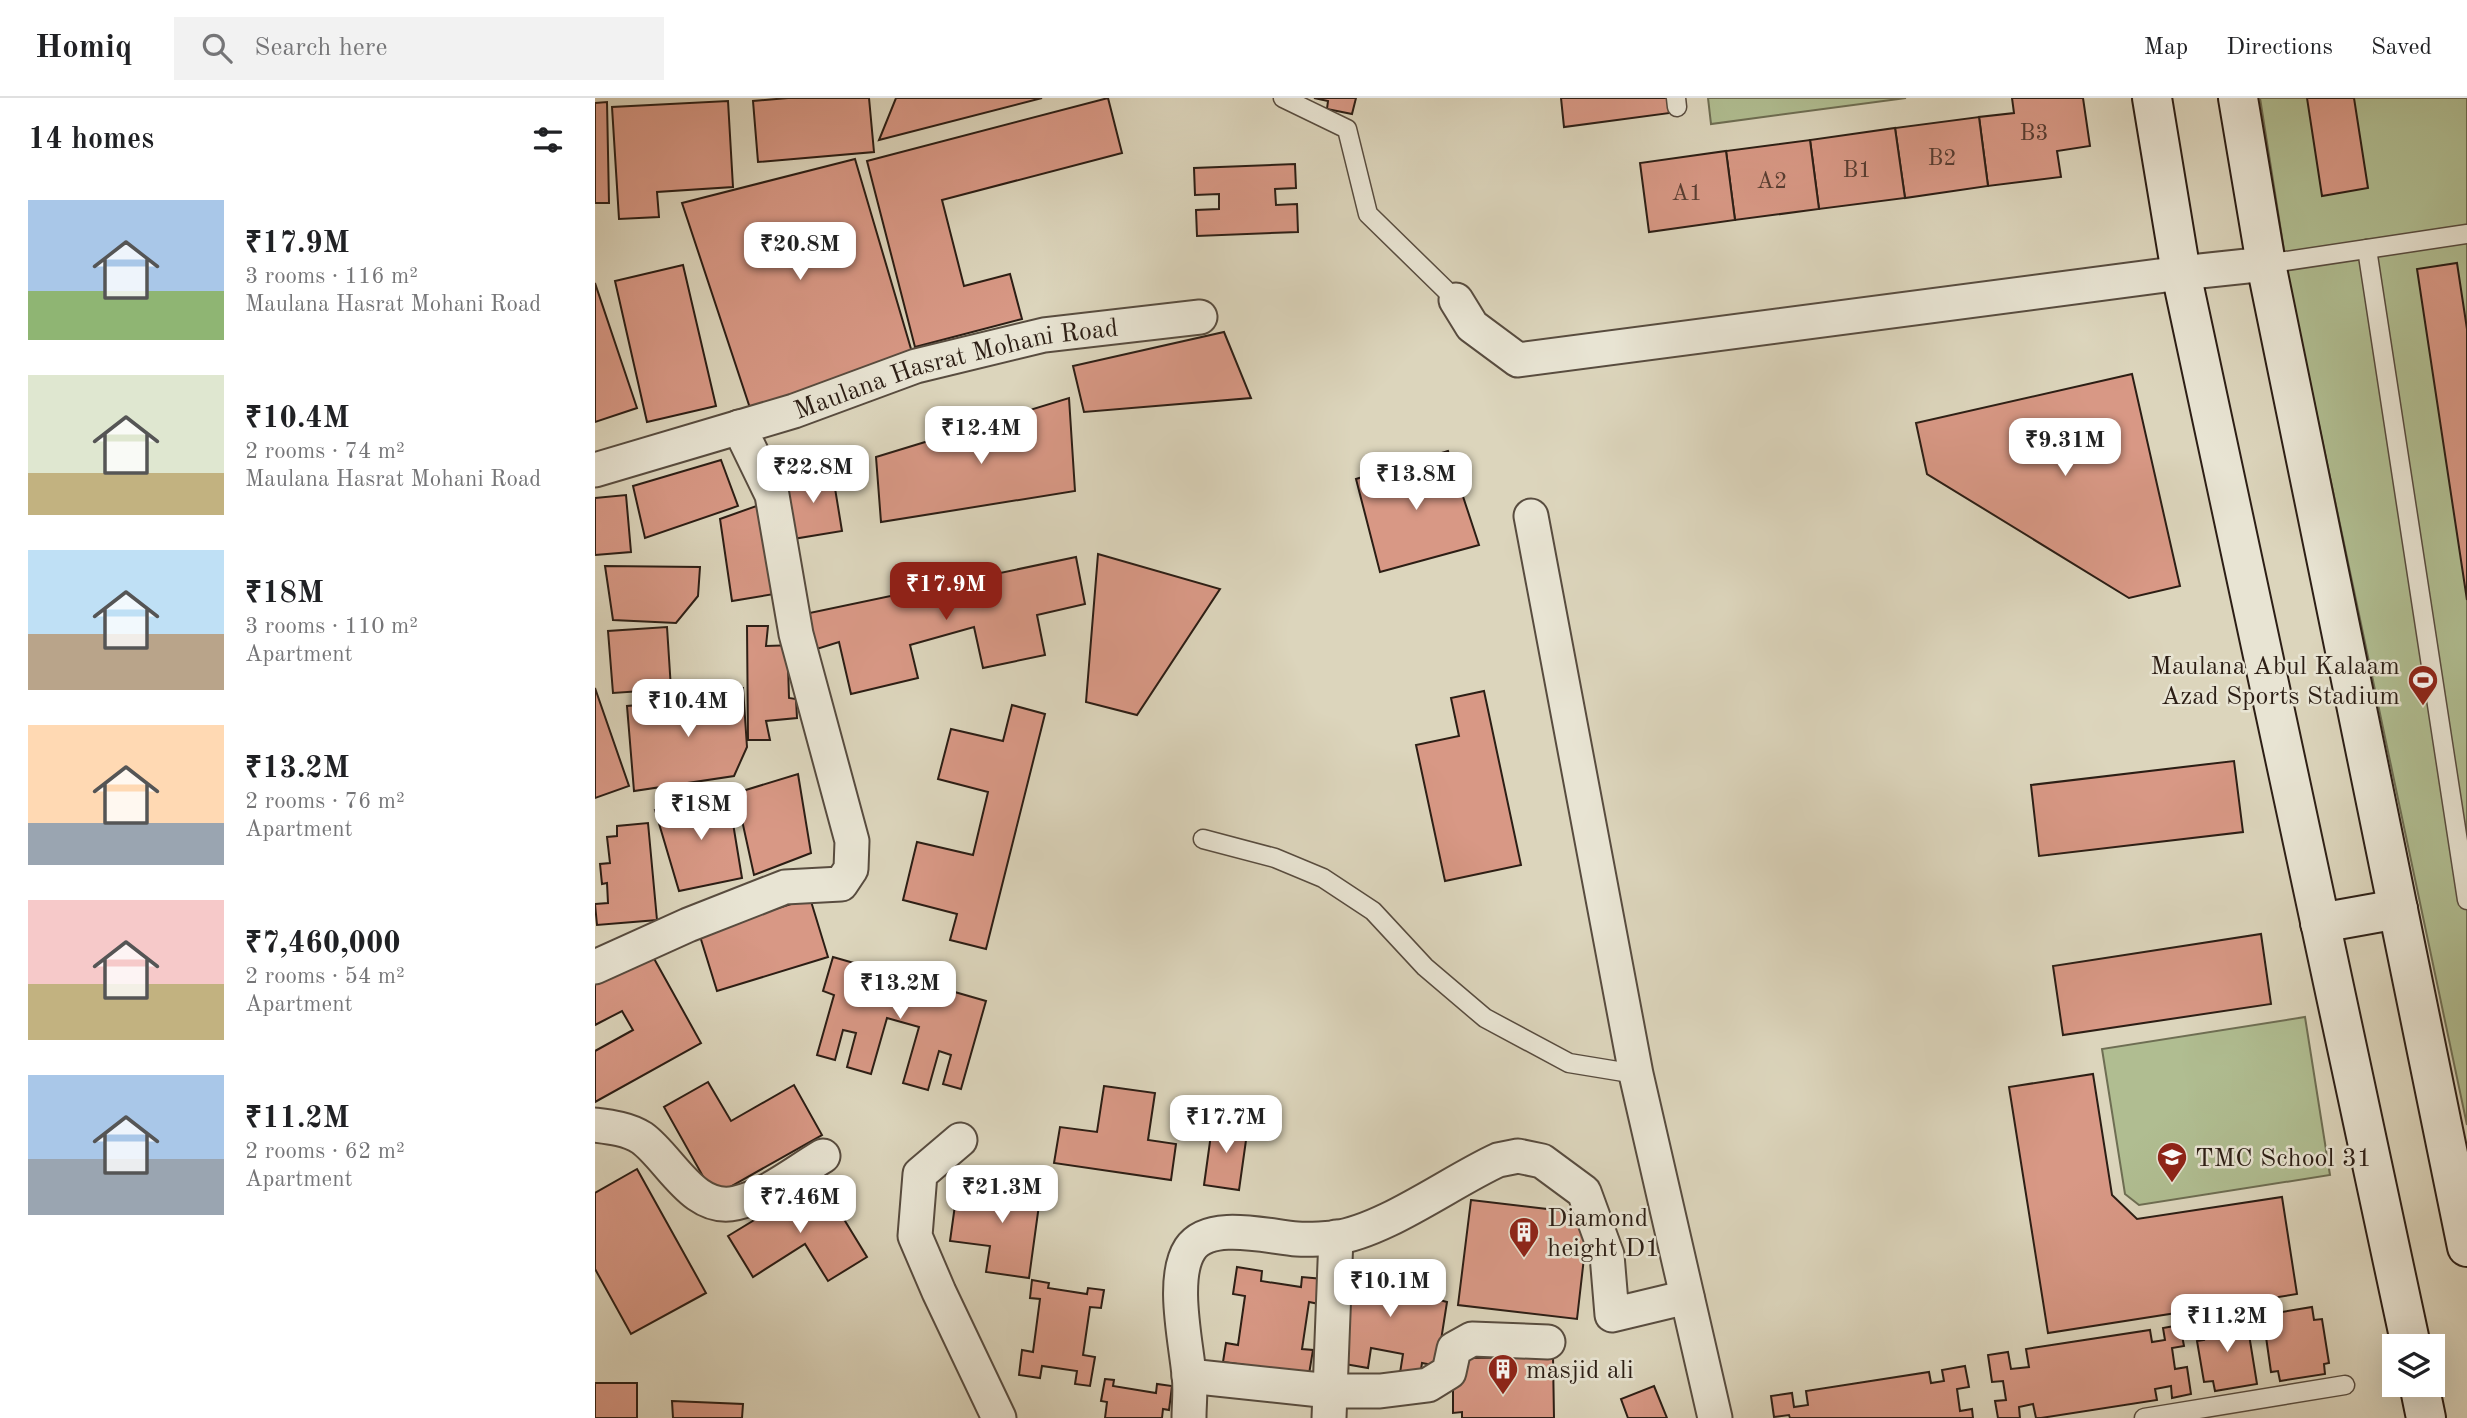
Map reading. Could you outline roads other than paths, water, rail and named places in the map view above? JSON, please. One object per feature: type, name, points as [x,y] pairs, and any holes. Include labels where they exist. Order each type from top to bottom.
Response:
[{"type":"street","points":[[2151,98],[2181,273],[2408,1334]]},
{"type":"street","points":[[2238,98],[2266,264],[2467,1247]]},
{"type":"street","points":[[1456,300],[1472,326],[1518,360],[2266,264]]},
{"type":"street","name":"Maulana Hasrat Mohani Road","points":[[595,470],[793,411],[916,366],[1044,335],[1199,317]]},
{"type":"street","points":[[595,967],[688,925],[785,887],[841,884],[851,869],[852,841],[796,634],[772,495],[739,428]]},
{"type":"street","points":[[1531,516],[1636,1074],[1715,1418]]},
{"type":"street","points":[[2320,923],[2398,909]]},
{"type":"street","points":[[595,1125],[621,1128],[642,1138],[697,1194],[717,1202],[735,1203],[757,1195],[823,1156]]},
{"type":"street","points":[[960,1140],[920,1174],[915,1236],[999,1418]]},
{"type":"street","points":[[1189,1418],[1189,1376],[1181,1326],[1184,1262],[1191,1247],[1209,1235],[1231,1232],[1298,1239],[1336,1237],[1377,1225],[1498,1160],[1518,1156],[1542,1161],[1584,1192],[1607,1255],[1612,1315],[1687,1297]]},
{"type":"street","points":[[1330,1405],[1336,1237]]},
{"type":"street","points":[[1189,1376],[1330,1405],[1380,1391],[1428,1385],[1449,1372],[1454,1349],[1472,1339],[1548,1342]]},
{"type":"street","points":[[2422,1397],[2426,1418]]},
{"type":"lane","points":[[1283,98],[1347,129],[1368,214],[1456,300]]},
{"type":"lane","points":[[2266,264],[2467,234]]},
{"type":"lane","points":[[2367,249],[2467,900]]},
{"type":"lane","points":[[1203,839],[1275,858],[1323,877],[1373,911],[1425,967],[1485,1018],[1569,1063],[1636,1074]]},
{"type":"lane","points":[[2144,1418],[2345,1385]]},
{"type":"place","name":"Maulana Abul Kalaam Azad Sports Stadium","points":[[2423,707]]},
{"type":"place","name":"TMC School 31","points":[[2172,1184]]},
{"type":"place","name":"Diamond height D1","points":[[1524,1259]]},
{"type":"place","name":"masjid ali","points":[[1503,1396]]}]
